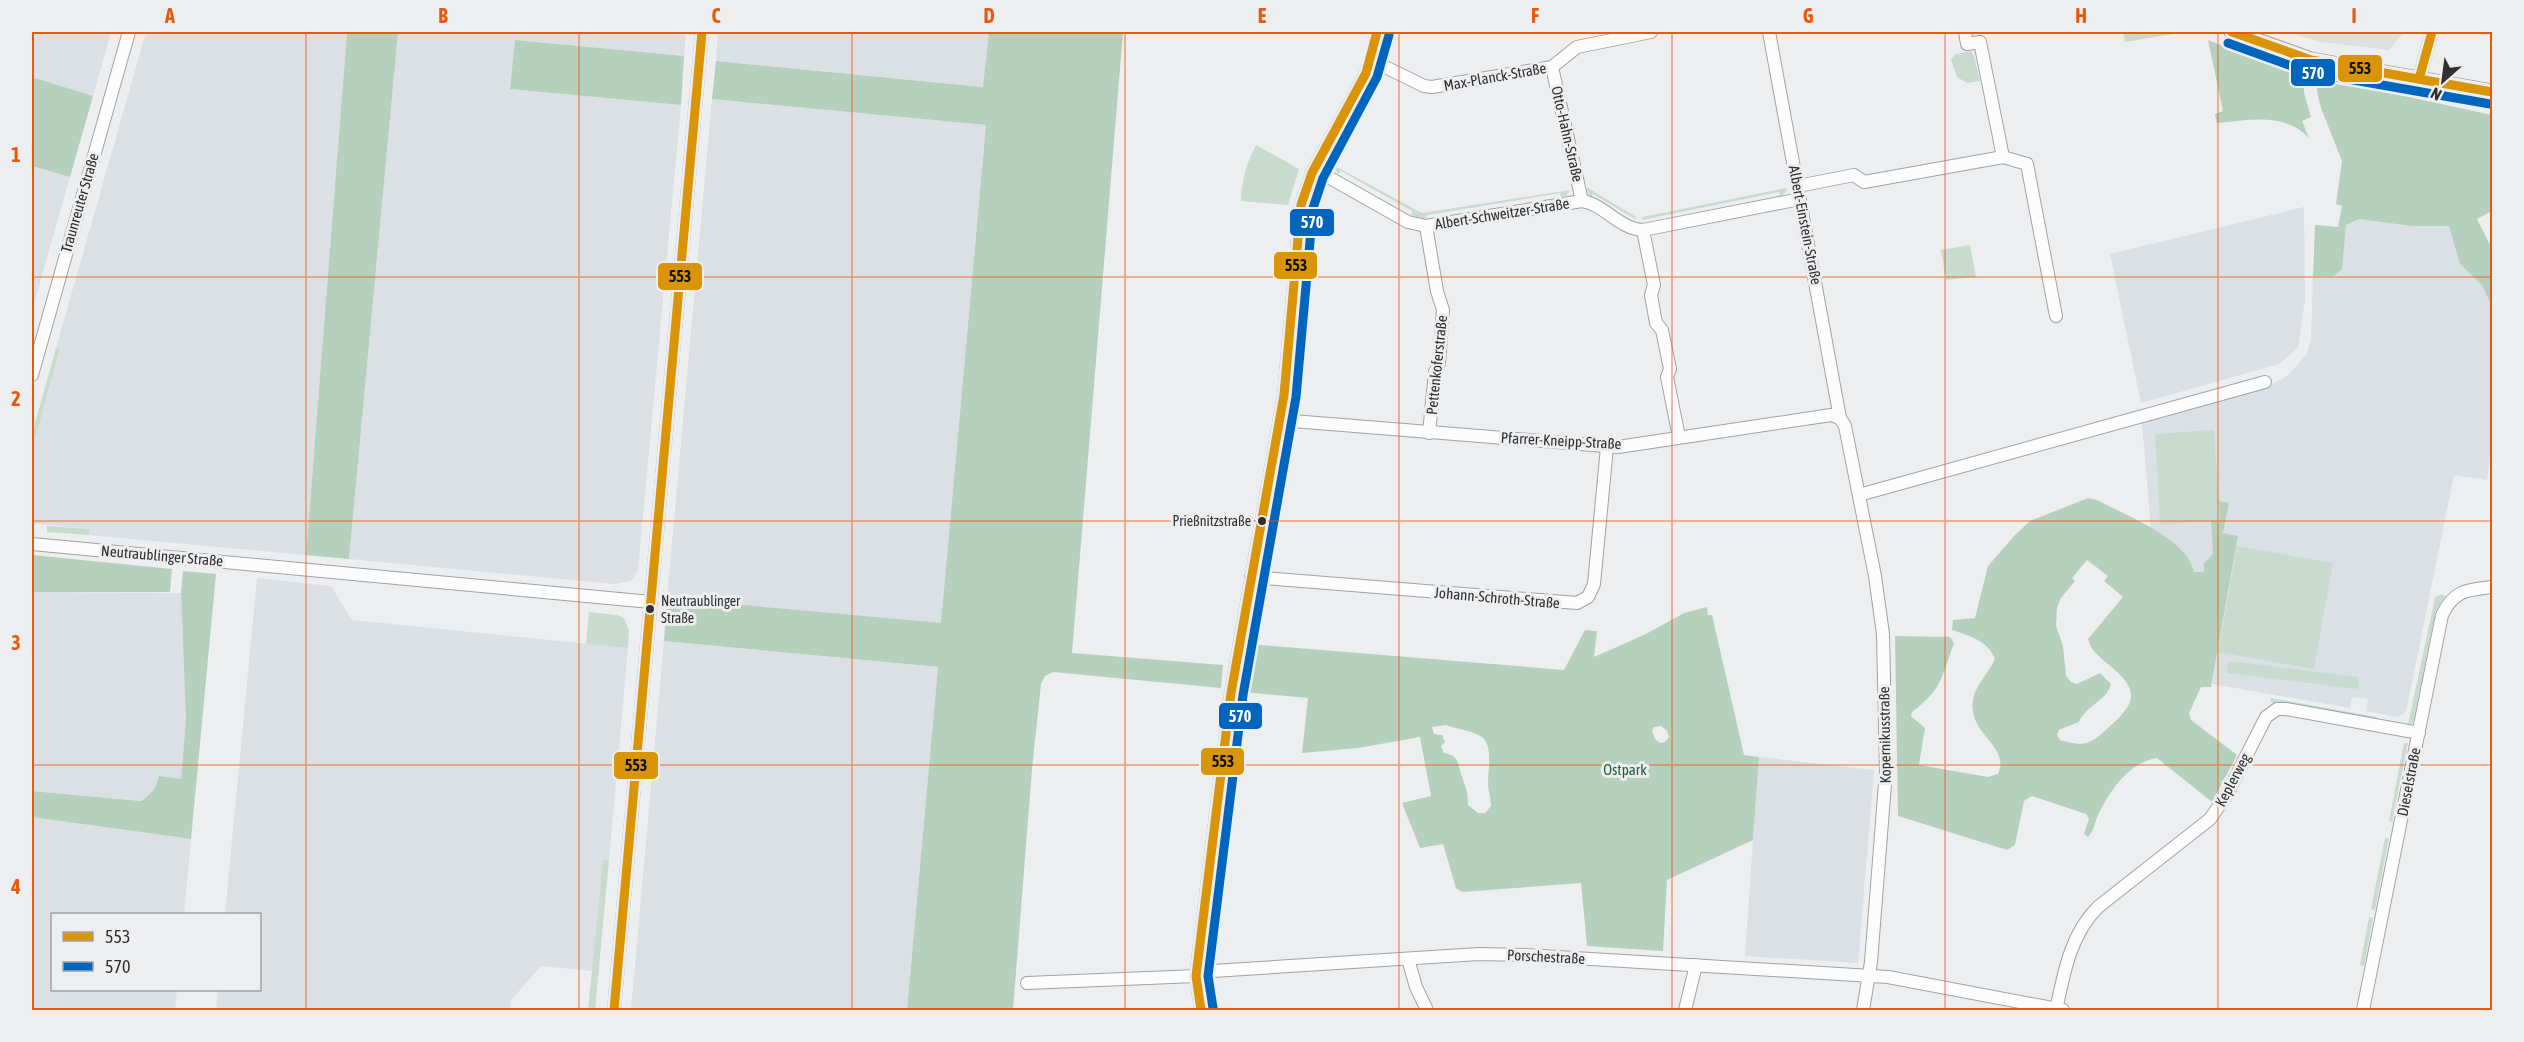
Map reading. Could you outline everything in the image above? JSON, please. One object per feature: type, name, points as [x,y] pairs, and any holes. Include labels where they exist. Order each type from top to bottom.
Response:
[{"type":"street","name":"Traunreuter Straße","points":[[32,375],[129,32]]},
{"type":"street","points":[[614,1011],[702,32]]},
{"type":"street","points":[[1201,1011],[1196,976],[1231,693],[1280,420],[1301,205],[1306,185],[1371,60],[1377,32]]},
{"type":"street","name":"Max-Planck-Straße","points":[[1371,60],[1428,87],[1552,68],[1577,47],[1651,32]]},
{"type":"street","name":"Albert-Einstein-Straße","points":[[1768,32],[1840,418]]},
{"type":"street","points":[[1965,32],[1968,44],[1980,42],[2003,157]]},
{"type":"street","points":[[2232,32],[2311,60],[2493,92]]},
{"type":"street","points":[[2419,79],[2432,32]]},
{"type":"street","name":"Otto-Hahn-Straße","points":[[1552,68],[1582,201]]},
{"type":"street","points":[[1798,186],[1854,175],[1864,182],[2003,157],[2027,164],[2056,316]]},
{"type":"street","name":"Albert-Schweitzer-Straße","points":[[1314,169],[1408,222],[1426,226],[1582,201],[1591,203],[1630,228],[1643,230]]},
{"type":"street","points":[[1679,437],[1667,378],[1670,369],[1662,330],[1656,323],[1651,295],[1653,285],[1643,230],[1800,199]]},
{"type":"street","name":"Pettenkoferstraße","points":[[1426,226],[1437,291],[1443,309],[1439,363],[1435,372],[1429,433]]},
{"type":"street","points":[[1859,495],[2265,382]]},
{"type":"street","name":"Pfarrer-Kneipp-Straße","points":[[1280,420],[1607,447],[1831,415],[1840,418]]},
{"type":"street","name":"Kopernikusstraße","points":[[1840,418],[1845,426],[1882,623],[1886,771],[1869,976],[1863,1011]]},
{"type":"street","name":"Johann-Schroth-Straße","points":[[1251,577],[1577,603],[1588,597],[1594,584],[1607,447]]},
{"type":"street","name":"Neutraublinger Straße","points":[[32,544],[651,602]]},
{"type":"street","name":"Dieselstraße","points":[[2363,1011],[2442,615],[2456,595],[2465,591],[2493,587]]},
{"type":"street","name":"Keplerweg","points":[[2058,1010],[2070,953],[2085,921],[2098,907],[2210,819],[2226,796],[2266,717],[2271,712],[2286,709],[2419,733]]},
{"type":"street","name":"Porschestraße","points":[[1027,983],[1196,976],[1213,971],[1479,954],[1526,955],[1910,980],[2058,1010]]},
{"type":"street","points":[[1408,959],[1416,987],[1427,1011]]},
{"type":"street","points":[[1684,1011],[1696,965]]},
{"type":"shaded area","points":[[32,32],[111,32],[93,96],[32,77]]},
{"type":"shaded area","points":[[146,32],[347,32],[306,555],[89,535],[89,529],[32,523],[32,451],[60,348],[56,348]]},
{"type":"shaded area","points":[[398,32],[686,32],[684,56],[515,40],[511,89],[681,105],[638,570],[631,581],[615,584],[349,559]]},
{"type":"shaded area","points":[[718,32],[989,32],[984,87],[716,61]]},
{"type":"shaded area","points":[[2287,32],[2404,32],[2389,50],[2321,42]]},
{"type":"shaded area","points":[[712,99],[986,125],[941,624],[667,598]]},
{"type":"shaded area","points":[[32,166],[70,177],[32,311]]},
{"type":"shaded area","points":[[2304,207],[2305,299],[2298,348],[2279,364],[2141,403],[2110,254]]},
{"type":"shaded area","points":[[2359,219],[2411,226],[2450,226],[2460,264],[2482,285],[2492,307],[2491,453],[2487,480],[2454,475],[2406,712],[2398,717],[2366,711],[2368,699],[2352,697],[2350,708],[2212,684],[2238,536],[2223,533],[2229,503],[2220,521],[2211,522],[2213,554],[2204,572],[2193,572],[2167,538],[2151,530],[2142,422],[2267,387],[2287,376],[2307,354],[2311,340],[2313,276],[2334,276],[2341,269],[2346,225]]},
{"type":"shaded area","points":[[257,578],[331,586],[352,620],[628,648],[609,860],[603,859],[592,971],[541,966],[511,1000],[510,1010],[216,1010],[218,991],[261,991],[261,913],[225,913]]},
{"type":"shaded area","points":[[32,592],[181,593],[186,719],[181,779],[159,777],[156,788],[142,801],[32,791]]},
{"type":"shaded area","points":[[664,641],[938,667],[907,1010],[631,1010]]},
{"type":"shaded area","points":[[1759,757],[1874,770],[1858,963],[1745,956]]},
{"type":"shaded area","points":[[32,817],[191,839],[184,913],[51,913],[51,991],[177,991],[175,1010],[32,1010]]},
{"type":"green space","points":[[347,32],[398,32],[349,559],[306,555]]},
{"type":"green space","points":[[989,32],[1123,32],[1072,653],[1223,665],[1221,688],[1053,672],[1045,676],[1041,684],[1032,769],[1013,1010],[907,1010],[938,667],[664,641],[667,598],[941,623],[986,125],[712,99],[716,61],[983,87]]},
{"type":"green space","points":[[2123,32],[2179,32],[2180,33],[2125,42]]},
{"type":"green space","points":[[515,40],[684,56],[681,105],[510,89]]},
{"type":"green space","points":[[2208,40],[2274,66],[2304,74],[2304,93],[2311,117],[2302,121],[2309,138],[2289,124],[2278,121],[2217,123],[2215,114],[2223,111]]},
{"type":"green space","points":[[1971,51],[1980,81],[1967,83],[1957,77],[1951,60],[1955,54]]},
{"type":"green space","points":[[32,77],[93,96],[70,177],[32,166]]},
{"type":"green space","points":[[2317,77],[2492,115],[2492,211],[2477,219],[2492,249],[2492,307],[2482,285],[2460,264],[2449,226],[2411,226],[2359,219],[2346,225],[2342,269],[2334,276],[2313,276],[2315,225],[2338,227],[2342,206],[2336,204],[2342,161],[2321,108],[2317,92]]},
{"type":"green space","points":[[1256,145],[1299,169],[1288,205],[1241,201],[1245,172]]},
{"type":"green space","points":[[1333,165],[1422,213],[1570,190],[1566,196],[1561,197],[1560,193],[1428,215],[1423,219],[1411,215],[1412,211],[1341,171],[1338,174]]},
{"type":"green space","points":[[1588,188],[1636,217],[1635,219],[1593,194],[1591,197],[1586,189]]},
{"type":"green space","points":[[1786,188],[1787,191],[1780,197],[1779,192],[1642,220],[1642,217]]},
{"type":"green space","points":[[1970,245],[1976,277],[1946,280],[1941,250]]},
{"type":"green space","points":[[56,348],[60,348],[32,451],[32,434]]},
{"type":"green space","points":[[2214,430],[2220,521],[2160,524],[2155,434]]},
{"type":"green space","points":[[2088,498],[2097,500],[2154,529],[2180,549],[2189,560],[2194,572],[2204,572],[2204,563],[2213,554],[2211,521],[2220,520],[2219,501],[2229,503],[2223,533],[2238,536],[2211,687],[2201,687],[2189,713],[2191,720],[2237,755],[2212,802],[2157,758],[2147,760],[2130,770],[2116,785],[2098,814],[2088,837],[2084,834],[2089,819],[2086,814],[2032,796],[2024,801],[2015,845],[2007,850],[1898,816],[1895,636],[1950,637],[1954,643],[1940,682],[1930,697],[1912,712],[1911,716],[1925,728],[1919,765],[1988,777],[1998,774],[1999,755],[1976,722],[1973,711],[1975,694],[1995,659],[1983,643],[1952,630],[1953,620],[1975,618],[1988,566],[2030,521]],"holes":[[[2087,560],[2108,576],[2104,581],[2123,597],[2088,639],[2093,650],[2126,682],[2131,698],[2121,716],[2090,742],[2080,744],[2060,740],[2057,735],[2059,730],[2079,722],[2086,711],[2105,695],[2111,684],[2100,673],[2077,684],[2071,682],[2066,676],[2063,646],[2056,626],[2057,608],[2061,598],[2075,581],[2072,578]]]},
{"type":"green space","points":[[47,526],[90,529],[89,535],[47,532]]},
{"type":"green space","points":[[2237,546],[2333,563],[2314,669],[2218,652]]},
{"type":"green space","points":[[32,555],[172,569],[170,592],[32,592]]},
{"type":"green space","points":[[183,571],[216,574],[191,839],[32,817],[32,791],[141,801],[153,790],[159,776],[181,779],[186,719],[181,593]]},
{"type":"green space","points":[[2442,594],[2445,596],[2436,610],[2413,723],[2408,725],[2435,597]]},
{"type":"green space","name":"Ostpark","points":[[1707,607],[1708,615],[1712,615],[1744,755],[1759,757],[1753,840],[1667,880],[1663,951],[1587,946],[1581,883],[1462,892],[1456,888],[1443,844],[1420,848],[1402,803],[1431,796],[1420,737],[1358,748],[1302,753],[1308,698],[1242,692],[1249,644],[1564,670],[1585,630],[1597,631],[1594,657],[1646,634],[1684,613]],"holes":[[[1446,725],[1474,733],[1482,737],[1488,746],[1488,783],[1491,806],[1485,813],[1478,813],[1468,805],[1467,793],[1457,761],[1453,756],[1444,753],[1441,746],[1445,742],[1442,735],[1434,734],[1432,727]],[[1661,726],[1667,731],[1669,737],[1665,742],[1660,743],[1655,739],[1652,731],[1654,727]]]},
{"type":"green space","points":[[589,612],[624,618],[629,631],[628,648],[586,644]]},
{"type":"green space","points":[[2228,661],[2359,677],[2358,689],[2227,673]]},
{"type":"green space","points":[[2271,698],[2377,717],[2377,721],[2270,702]]},
{"type":"green space","points":[[2404,743],[2408,743],[2392,822],[2389,821]]},
{"type":"green space","points":[[2385,838],[2389,838],[2375,910],[2371,909]]},
{"type":"green space","points":[[603,859],[609,860],[595,1010],[588,1010]]},
{"type":"green space","points":[[2369,917],[2373,918],[2364,966],[2360,965]]},
{"type":"transit line","name":"553","points":[[614,1010],[702,32]]},
{"type":"transit line","name":"553","points":[[1201,1010],[1196,976],[1231,693],[1284,395],[1301,205],[1312,173],[1366,73],[1377,32]]},
{"type":"transit line","name":"553","points":[[2232,32],[2311,60],[2492,92]]},
{"type":"transit line","name":"553","points":[[2419,79],[2432,32]]},
{"type":"transit line","name":"570","points":[[1213,1008],[1208,976],[1243,695],[1296,397],[1313,208],[1323,178],[1377,77],[1389,35]]},
{"type":"transit line","name":"570","points":[[2228,43],[2308,72],[2490,104]]},
{"type":"place","name":"Prießnitzstraße","points":[[1262,521]]},
{"type":"place","name":"Neutraublinger Straße","points":[[650,609]]}]
